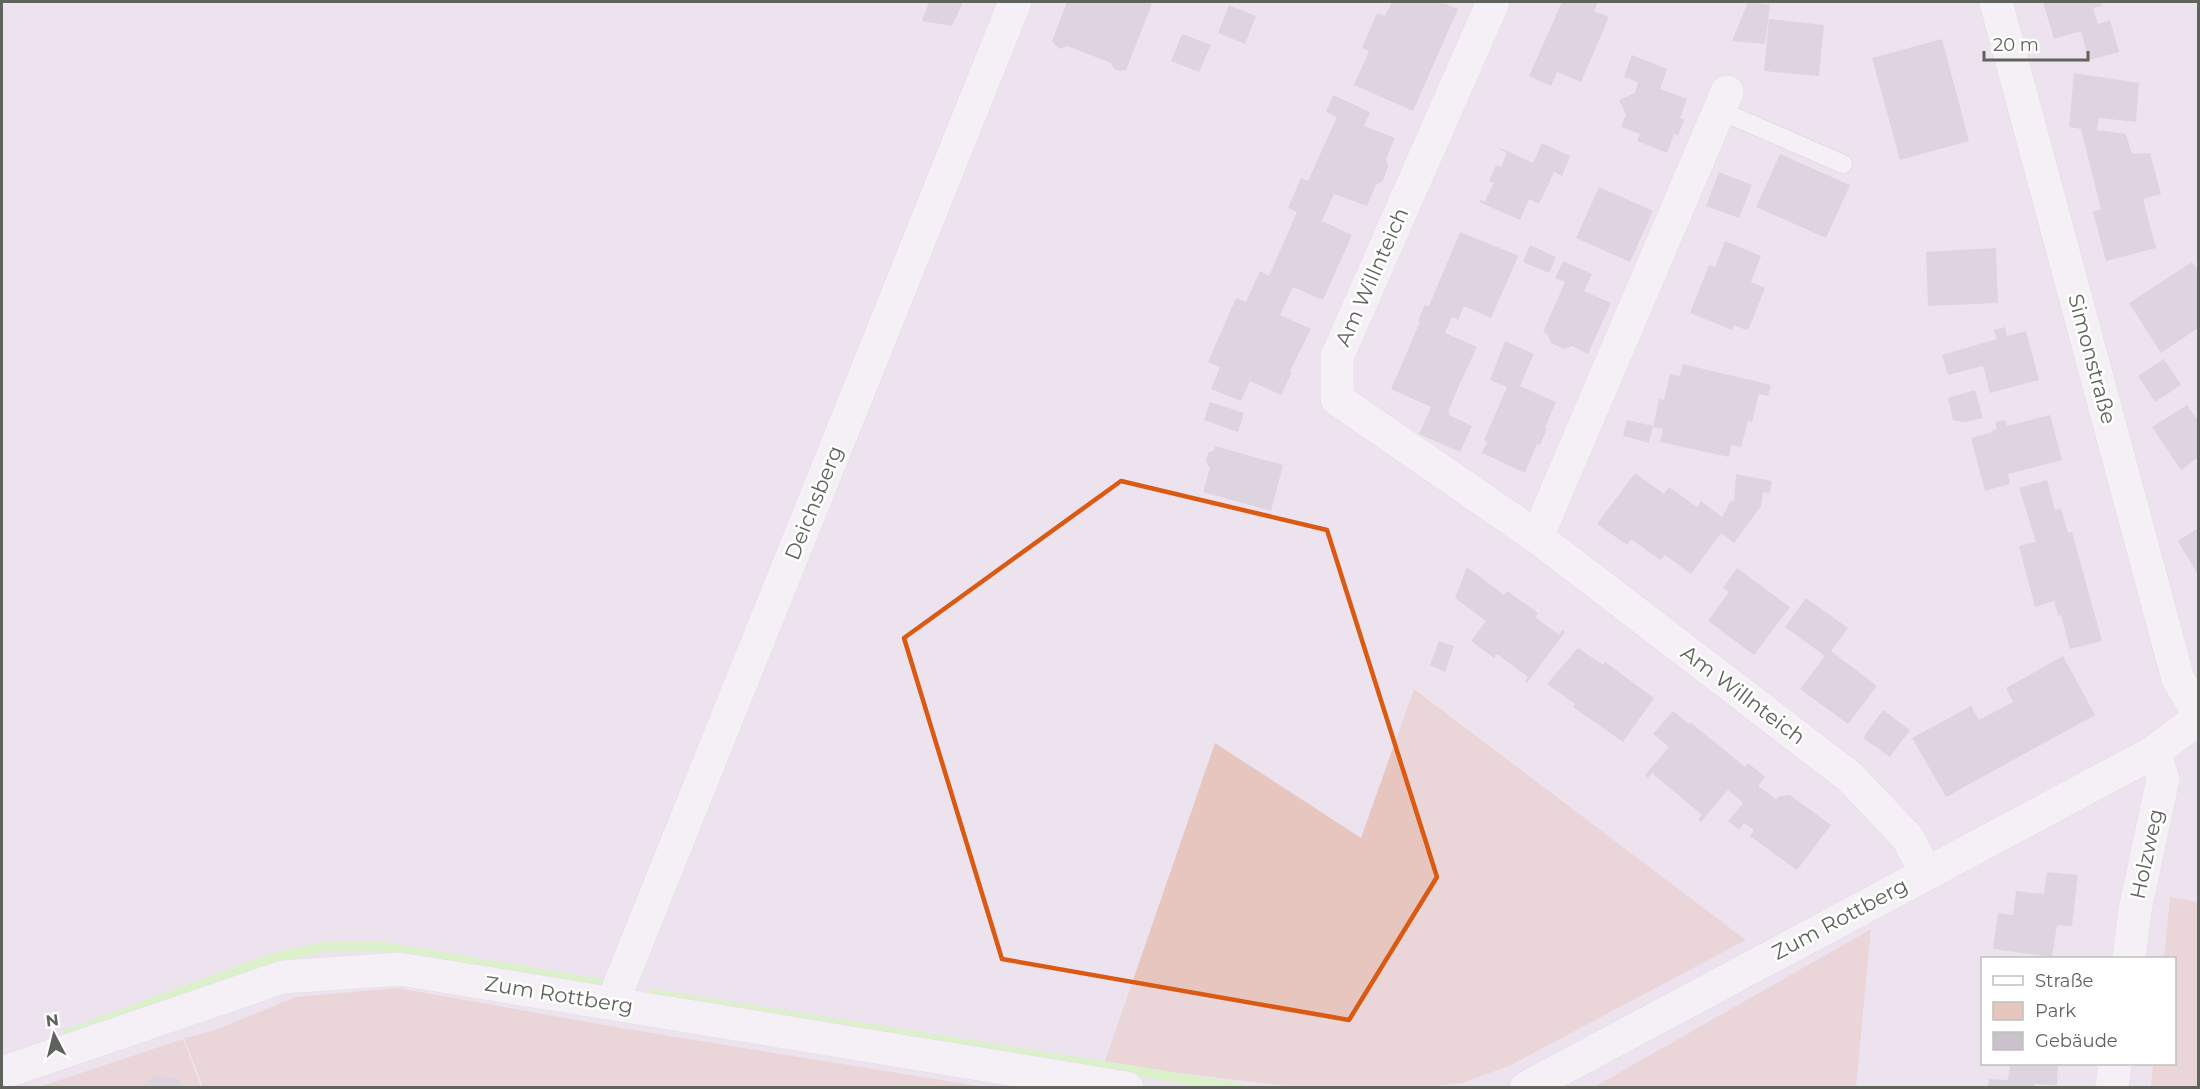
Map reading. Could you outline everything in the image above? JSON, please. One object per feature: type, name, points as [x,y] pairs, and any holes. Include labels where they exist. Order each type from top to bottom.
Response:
[{"type":"street","name":"Deichsberg","points":[[612,1004],[1015,2]]},
{"type":"street","name":"Am Willnteich","points":[[1493,2],[1337,357],[1337,399],[1537,537],[1850,777],[1907,837],[1926,873]]},
{"type":"street","name":"Simonstraße","points":[[1995,2],[2178,678],[2199,712]]},
{"type":"street","points":[[1537,537],[1723,101]]},
{"type":"street","name":"Zum Rottberg","points":[[1526,1088],[2154,752],[2199,719]]},
{"type":"street","name":"Holzweg","points":[[2129,957],[2135,910],[2163,779],[2154,752]]},
{"type":"street","name":"Zum Rottberg","points":[[2,1073],[283,977],[400,969],[1127,1088]]},
{"type":"street","points":[[2112,1088],[2115,1065]]},
{"type":"lane","points":[[1723,101],[1843,165]]},
{"type":"highlighted area","points":[[1121,481],[1327,530],[1437,877],[1349,1020],[1002,959],[904,638]]},
{"type":"green space","points":[[1414,689],[1746,940],[1509,1066],[1462,1083],[1417,1088],[1287,1086],[1104,1064],[1215,743],[1361,838]]},
{"type":"green space","points":[[2170,897],[2198,902],[2198,1087],[2151,1087],[2153,1065],[2176,1065],[2176,957],[2164,957]]},
{"type":"green space","points":[[1871,929],[1856,1087],[1594,1087]]},
{"type":"green space","points":[[398,988],[627,1029],[984,1087],[203,1087],[184,1038],[213,1031],[295,997]]},
{"type":"green space","points":[[183,1039],[201,1087],[36,1088]]},
{"type":"building","points":[[929,2],[963,2],[952,26],[922,21]]},
{"type":"building","points":[[1067,2],[1146,2],[1152,4],[1126,70],[1114,69],[1111,63],[1067,46],[1061,49],[1057,47],[1052,41]]},
{"type":"building","points":[[1392,2],[1441,2],[1458,9],[1413,111],[1354,85],[1369,51],[1362,48],[1377,13],[1385,16]]},
{"type":"building","points":[[1562,2],[1598,2],[1594,11],[1609,17],[1581,82],[1557,72],[1551,86],[1529,76]]},
{"type":"building","points":[[1748,2],[1770,5],[1765,44],[1732,41]]},
{"type":"building","points":[[2043,2],[2101,2],[2102,6],[2093,8],[2098,24],[2110,20],[2119,52],[2089,60],[2081,31],[2054,39]]},
{"type":"building","points":[[1229,5],[1256,16],[1245,44],[1218,33]]},
{"type":"building","points":[[1769,19],[1824,25],[1819,76],[1764,71]]},
{"type":"building","points":[[1182,34],[1211,45],[1199,72],[1171,61]]},
{"type":"building","points":[[1942,39],[1969,141],[1900,160],[1872,58]]},
{"type":"building","points":[[1632,55],[1667,69],[1660,89],[1687,99],[1680,118],[1684,120],[1678,136],[1674,134],[1667,153],[1637,141],[1640,134],[1621,127],[1626,115],[1619,100],[1635,93],[1638,82],[1624,77]]},
{"type":"building","points":[[2074,73],[2139,83],[2136,122],[2099,118],[2097,130],[2126,134],[2132,154],[2150,153],[2161,194],[2143,199],[2156,248],[2106,261],[2093,212],[2101,209],[2081,129],[2069,127]]},
{"type":"building","points":[[1333,95],[1370,112],[1364,126],[1395,138],[1386,159],[1388,167],[1383,181],[1376,185],[1367,206],[1334,194],[1322,221],[1352,235],[1323,300],[1293,287],[1280,315],[1311,329],[1290,371],[1292,372],[1281,395],[1250,381],[1241,401],[1211,389],[1220,367],[1208,362],[1236,298],[1246,302],[1260,271],[1269,276],[1297,212],[1288,208],[1301,178],[1308,181],[1336,119],[1326,112]]},
{"type":"building","points":[[1542,143],[1570,156],[1562,176],[1554,172],[1539,204],[1529,199],[1520,220],[1479,202],[1480,200],[1485,201],[1494,183],[1489,181],[1496,165],[1501,167],[1507,153],[1500,148],[1533,163]]},
{"type":"building","points":[[1780,154],[1850,185],[1826,238],[1756,207]]},
{"type":"building","points":[[1719,172],[1752,185],[1739,218],[1706,206]]},
{"type":"building","points":[[1599,187],[1653,211],[1630,262],[1576,238]]},
{"type":"building","points":[[1460,232],[1518,257],[1491,318],[1464,306],[1458,320],[1452,317],[1445,333],[1477,347],[1448,412],[1450,412],[1449,415],[1472,426],[1460,452],[1419,434],[1431,407],[1391,389],[1425,305],[1429,306]]},
{"type":"building","points":[[1725,241],[1761,256],[1751,282],[1765,288],[1749,328],[1746,330],[1734,325],[1732,330],[1690,313],[1709,265],[1715,267]]},
{"type":"building","points":[[1530,245],[1556,257],[1549,273],[1523,262]]},
{"type":"building","points":[[1996,248],[1998,303],[1928,306],[1926,252]]},
{"type":"building","points":[[1563,261],[1592,274],[1584,291],[1611,303],[1588,354],[1572,346],[1564,349],[1551,343],[1548,335],[1543,332],[1565,282],[1555,278]]},
{"type":"building","points":[[2192,262],[2197,269],[2198,267],[2198,328],[2161,353],[2129,303]]},
{"type":"building","points":[[2005,327],[2007,336],[2026,331],[2039,380],[1990,393],[1983,366],[1948,375],[1942,355],[1997,339],[1994,330]]},
{"type":"building","points":[[1505,341],[1534,354],[1520,386],[1556,402],[1545,428],[1547,429],[1540,445],[1537,444],[1525,473],[1482,453],[1487,442],[1484,440],[1507,387],[1490,380]]},
{"type":"building","points":[[2164,359],[2181,385],[2155,402],[2138,376]]},
{"type":"building","points":[[1683,364],[1771,385],[1768,396],[1759,394],[1752,422],[1748,421],[1741,447],[1731,445],[1729,457],[1660,442],[1663,429],[1653,427],[1659,399],[1664,400],[1670,374],[1680,376]]},
{"type":"building","points":[[1975,390],[1983,418],[1964,422],[1953,420],[1948,398]]},
{"type":"building","points":[[1210,402],[1244,413],[1238,432],[1204,420]]},
{"type":"building","points":[[2187,405],[2196,418],[2198,416],[2198,462],[2196,459],[2181,470],[2152,427]]},
{"type":"building","points":[[2050,415],[2062,460],[2008,474],[2010,484],[1985,491],[1971,438],[1993,432],[1992,430],[1997,429],[1995,422],[2005,420],[2007,426]]},
{"type":"building","points":[[1627,420],[1653,426],[1649,443],[1623,436]]},
{"type":"building","points":[[1215,446],[1283,465],[1271,511],[1203,492],[1210,468],[1206,462],[1208,453],[1214,450]]},
{"type":"building","points":[[1635,473],[1664,494],[1669,487],[1697,507],[1701,501],[1722,517],[1731,500],[1734,501],[1736,474],[1772,481],[1770,493],[1763,492],[1761,506],[1734,543],[1721,533],[1691,574],[1665,555],[1660,560],[1631,539],[1627,545],[1597,524]]},
{"type":"building","points":[[2047,480],[2055,510],[2061,508],[2068,533],[2072,532],[2102,641],[2070,649],[2061,615],[2058,616],[2054,601],[2035,607],[2019,546],[2036,542],[2019,488]]},
{"type":"building","points":[[2198,528],[2198,575],[2178,541]]},
{"type":"building","points":[[1467,567],[1504,595],[1507,591],[1538,613],[1535,617],[1559,635],[1562,630],[1565,632],[1527,683],[1525,681],[1528,677],[1497,654],[1494,658],[1471,641],[1486,621],[1455,598]]},
{"type":"building","points":[[1737,568],[1790,607],[1754,655],[1708,621],[1729,592],[1723,588]]},
{"type":"building","points":[[1806,598],[1848,628],[1831,651],[1877,686],[1848,724],[1800,689],[1825,656],[1785,627]]},
{"type":"building","points":[[1439,641],[1454,646],[1445,672],[1430,665]]},
{"type":"building","points":[[1578,648],[1603,665],[1605,662],[1654,698],[1623,742],[1573,707],[1575,704],[1547,684]]},
{"type":"building","points":[[2063,656],[2095,715],[1946,797],[1912,738],[1971,706],[1979,720],[2013,702],[2006,688]]},
{"type":"building","points":[[1883,710],[1910,730],[1890,757],[1863,738]]},
{"type":"building","points":[[1673,711],[1745,767],[1748,763],[1765,777],[1758,786],[1776,799],[1790,795],[1831,825],[1797,870],[1750,836],[1754,830],[1744,823],[1739,830],[1728,821],[1743,803],[1728,790],[1701,822],[1698,820],[1702,815],[1652,773],[1648,778],[1645,775],[1669,747],[1653,734]]},
{"type":"building","points":[[2047,872],[2078,875],[2072,926],[2057,925],[2052,957],[1993,949],[1998,913],[2013,915],[2016,891],[2044,894]]},
{"type":"building","points":[[2010,1065],[2058,1065],[2057,1085],[2034,1084],[2034,1088],[1988,1088],[1989,1079],[2008,1080]]},
{"type":"building","points":[[154,1075],[179,1080],[182,1088],[143,1088]]},
{"type":"waterway","points":[[67,1034],[274,958],[329,946],[384,947],[601,984]]},
{"type":"waterway","points":[[652,994],[1241,1088]]}]
